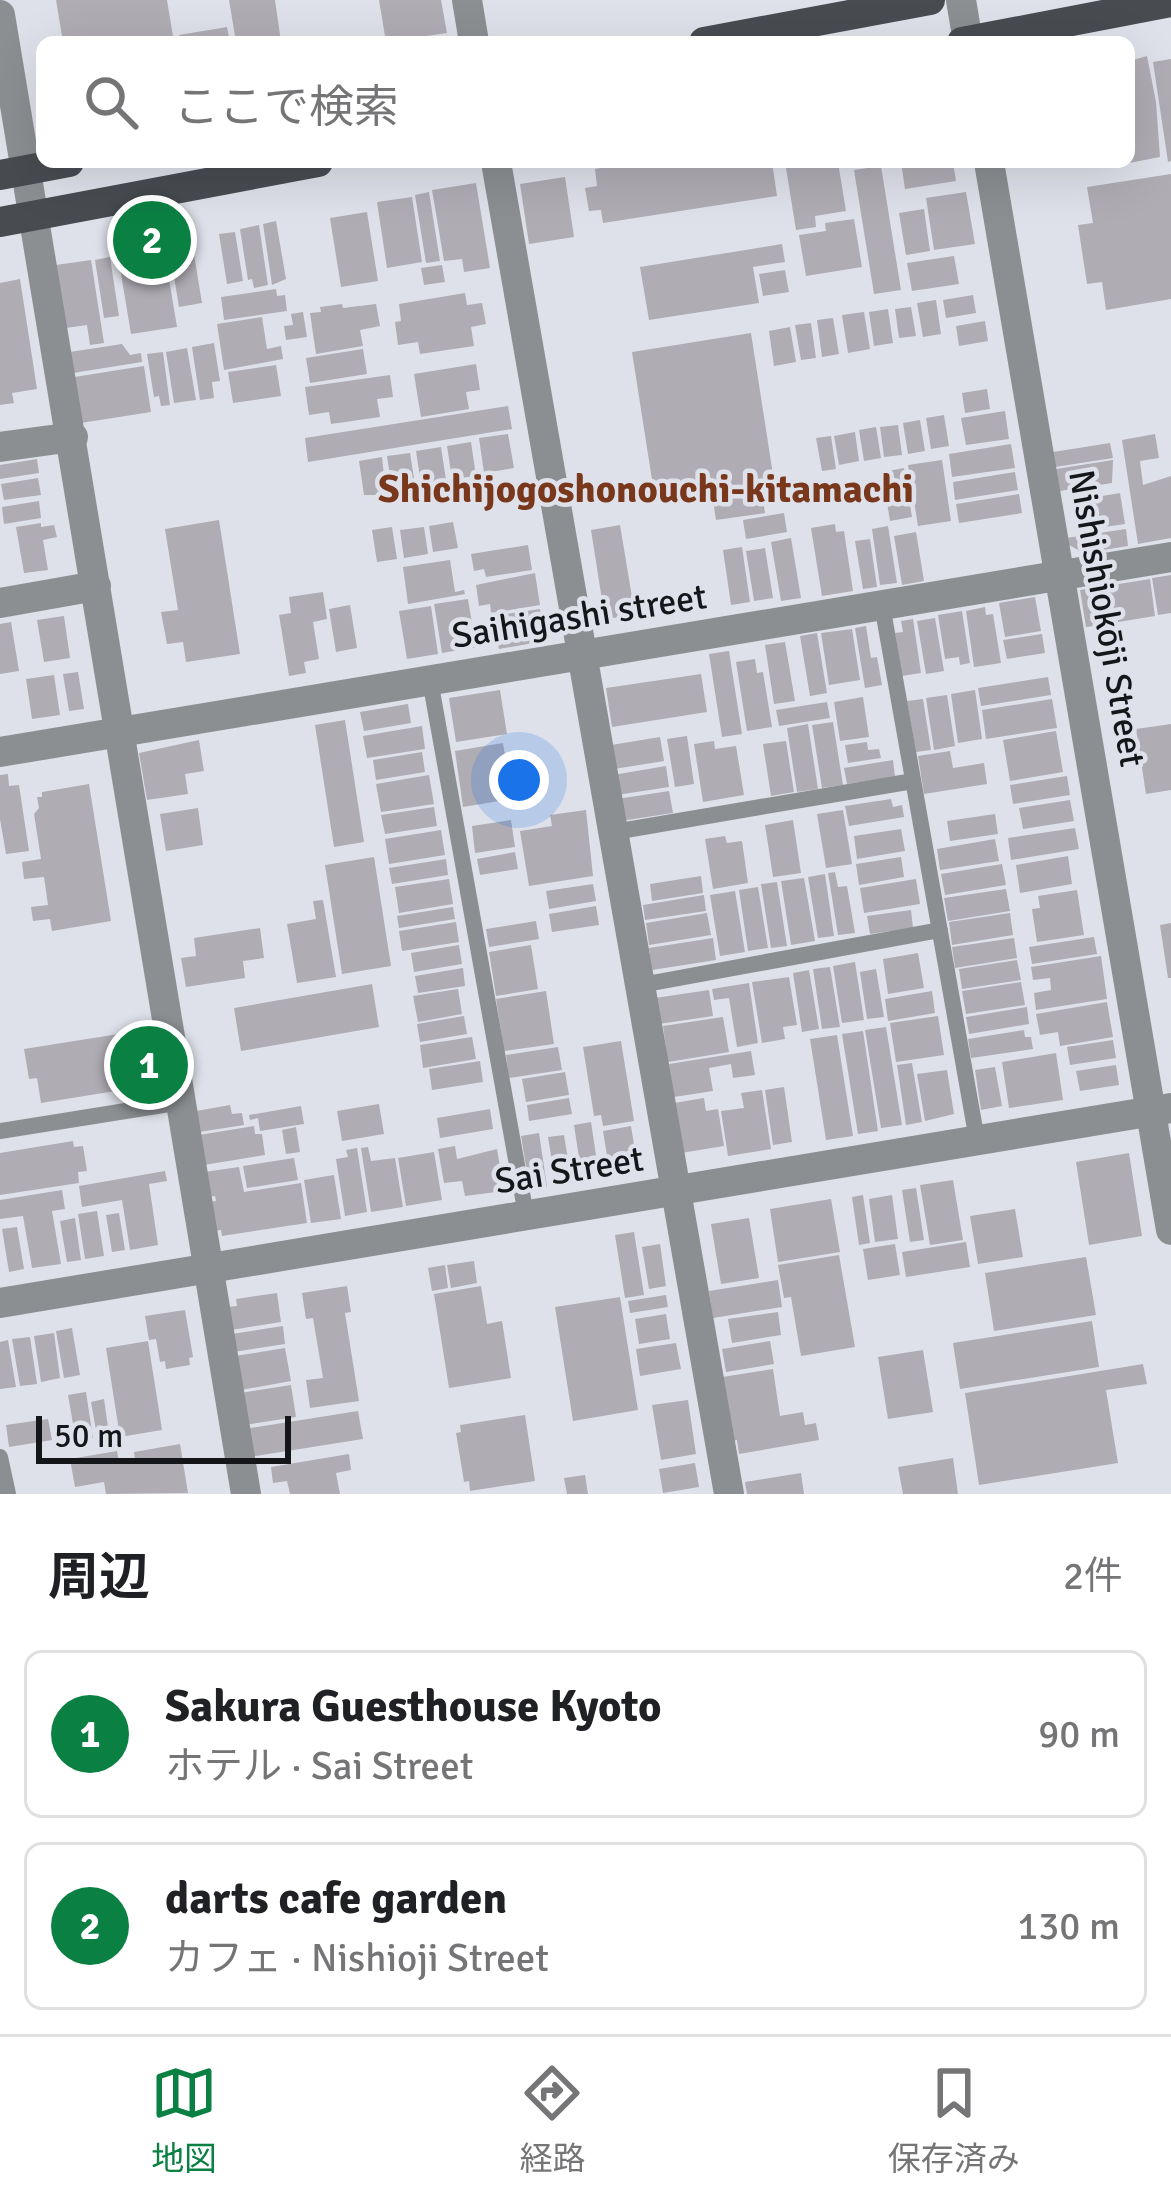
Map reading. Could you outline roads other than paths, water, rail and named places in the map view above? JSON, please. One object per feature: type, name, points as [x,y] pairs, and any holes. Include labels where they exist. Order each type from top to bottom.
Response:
[{"type":"main road","points":[[736,36],[930,0]]},
{"type":"main road","points":[[997,36],[1171,2]]},
{"type":"main road","points":[[0,222],[286,168]]},
{"type":"street","points":[[467,0],[473,36]]},
{"type":"street","points":[[961,0],[965,36]]},
{"type":"street","points":[[0,15],[13,173],[33,215],[73,437],[246,1494]]},
{"type":"street","points":[[497,168],[729,1494]]},
{"type":"street","name":"Nishishiokōji Street","points":[[990,168],[1161,1109],[1171,1230]]},
{"type":"street","points":[[0,447],[73,437]]},
{"type":"street","name":"Saihigashi street","points":[[0,752],[1171,557]]},
{"type":"street","points":[[0,603],[96,586]]},
{"type":"street","name":"Sai Street","points":[[0,1303],[1161,1109]]},
{"type":"lane","points":[[882,605],[977,1140]]},
{"type":"lane","points":[[430,680],[526,1215]]},
{"type":"lane","points":[[614,832],[913,781]]},
{"type":"lane","points":[[641,985],[940,930]]},
{"type":"lane","points":[[0,1131],[182,1102]]},
{"type":"lane","points":[[0,1457],[8,1494]]},
{"type":"place","name":"darts cafe garden","points":[[152,240]]},
{"type":"place","name":"Sakura Guesthouse Kyoto","points":[[149,1065]]},
{"type":"district","name":"Shichijogoshonouchi-kitamachi","points":[[646,488]]}]
